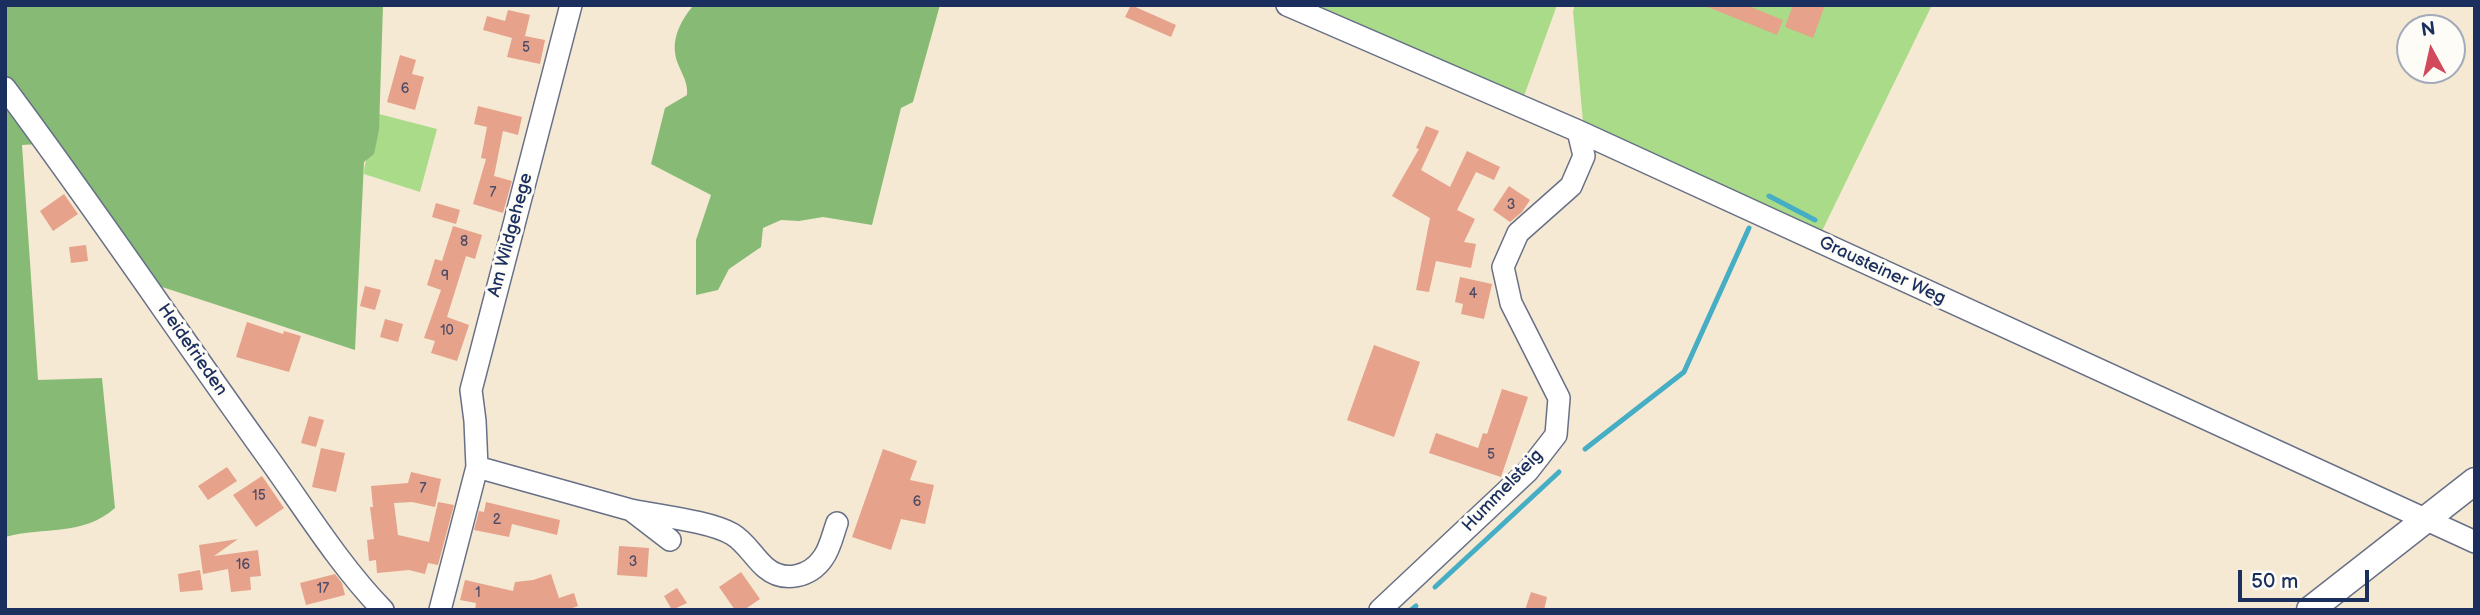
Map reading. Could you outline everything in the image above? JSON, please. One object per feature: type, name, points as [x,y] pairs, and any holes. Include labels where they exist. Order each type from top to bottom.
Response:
[{"type":"main road","points":[[2310,610],[2475,481]]},
{"type":"street","name":"Am Wildgehege","points":[[440,610],[477,467],[471,390],[571,5]]},
{"type":"street","name":"Grausteiner Weg","points":[[1287,5],[1578,131],[2475,542]]},
{"type":"street","name":"Heidefrieden","points":[[5,88],[70,174],[220,391],[322,532],[383,610]]},
{"type":"street","name":"Hummelsteig","points":[[1380,610],[1528,471],[1556,435],[1559,398],[1511,303],[1503,267],[1518,233],[1572,186],[1584,156],[1578,131]]},
{"type":"street","points":[[477,467],[631,510],[709,526],[732,534],[766,568],[789,577],[802,575],[824,558],[838,523]]},
{"type":"street","points":[[631,510],[670,540]]},
{"type":"green space","points":[[5,5],[383,5],[379,130],[374,154],[364,162],[355,350],[159,286],[55,143],[22,145],[38,380],[102,378],[115,508],[90,523],[76,527],[5,537]]},
{"type":"green space","points":[[694,5],[940,5],[913,102],[901,108],[872,225],[823,217],[799,221],[781,220],[763,228],[761,247],[729,269],[718,290],[696,295],[696,240],[711,195],[651,164],[665,108],[687,95],[675,46],[680,27]]},
{"type":"green space","points":[[1317,5],[1557,5],[1524,96]]},
{"type":"green space","points":[[1575,5],[1932,5],[1822,231],[1583,122],[1573,11]]},
{"type":"green space","points":[[379,114],[437,129],[420,192],[364,174],[377,131]]},
{"type":"building","points":[[1131,5],[1176,25],[1171,37],[1125,17]]},
{"type":"building","points":[[1703,5],[1746,5],[1783,20],[1777,35]]},
{"type":"building","points":[[1793,5],[1825,5],[1813,38],[1785,27]]},
{"type":"building","points":[[508,10],[530,15],[525,36],[545,40],[540,64],[507,57],[512,38],[483,30],[487,16],[505,21]]},
{"type":"building","points":[[400,55],[416,60],[412,74],[424,77],[415,110],[387,102]]},
{"type":"building","points":[[478,106],[522,117],[518,135],[503,131],[494,176],[512,181],[503,213],[473,204],[486,159],[481,158],[487,127],[474,124]]},
{"type":"building","points":[[1426,126],[1439,131],[1421,170],[1450,187],[1467,151],[1500,167],[1494,180],[1476,172],[1457,210],[1475,219],[1464,242],[1476,244],[1471,268],[1436,261],[1429,292],[1416,290],[1430,218],[1392,196],[1419,149],[1416,148]]},
{"type":"building","points":[[1509,186],[1530,200],[1522,212],[1510,222],[1493,210]]},
{"type":"building","points":[[64,194],[78,214],[53,231],[40,211]]},
{"type":"building","points":[[436,203],[460,210],[456,224],[432,217]]},
{"type":"building","points":[[453,226],[482,235],[475,259],[466,256],[447,317],[469,325],[457,361],[431,353],[435,341],[424,338],[441,290],[427,285],[435,259],[442,261]]},
{"type":"building","points":[[86,245],[88,261],[71,263],[69,247]]},
{"type":"building","points":[[1460,277],[1492,284],[1484,319],[1461,314],[1463,304],[1455,302]]},
{"type":"building","points":[[365,286],[381,290],[375,310],[360,306]]},
{"type":"building","points":[[385,319],[403,324],[398,342],[380,337]]},
{"type":"building","points":[[247,322],[283,334],[284,331],[301,336],[289,372],[236,357]]},
{"type":"building","points":[[1374,345],[1420,362],[1394,437],[1347,420]]},
{"type":"building","points":[[1502,389],[1528,397],[1501,477],[1429,453],[1436,433],[1478,448],[1483,433],[1487,434]]},
{"type":"building","points":[[309,416],[324,420],[316,447],[301,443]]},
{"type":"building","points":[[321,448],[345,453],[336,492],[312,487]]},
{"type":"building","points":[[883,449],[917,461],[910,480],[934,485],[925,524],[901,519],[891,550],[852,537]]},
{"type":"building","points":[[227,467],[237,481],[208,500],[198,486]]},
{"type":"building","points":[[411,472],[441,479],[435,507],[412,502],[394,503],[398,535],[429,542],[438,502],[454,505],[438,565],[428,563],[425,574],[409,570],[377,573],[376,560],[369,561],[367,540],[374,539],[370,507],[373,507],[371,486],[408,483]]},
{"type":"building","points":[[262,476],[284,508],[256,527],[233,495]]},
{"type":"building","points":[[486,502],[560,520],[557,535],[512,524],[509,537],[474,530],[479,511],[484,512]]},
{"type":"building","points":[[238,539],[214,556],[258,550],[261,576],[250,577],[251,590],[231,592],[228,569],[203,574],[199,545]]},
{"type":"building","points":[[619,546],[649,548],[647,577],[617,575]]},
{"type":"building","points":[[200,570],[203,590],[180,592],[178,574]]},
{"type":"building","points":[[741,572],[760,599],[744,610],[735,610],[719,587]]},
{"type":"building","points":[[335,574],[342,583],[345,595],[306,605],[300,583]]},
{"type":"building","points":[[551,574],[559,598],[574,593],[578,606],[567,610],[475,610],[476,603],[460,600],[465,580],[513,591],[515,582]]},
{"type":"building","points":[[677,588],[687,603],[672,610],[664,596]]},
{"type":"building","points":[[1531,592],[1547,597],[1544,610],[1525,610]]},
{"type":"waterway","points":[[1769,196],[1815,220]]},
{"type":"waterway","points":[[1585,449],[1684,372],[1749,228]]},
{"type":"waterway","points":[[1435,587],[1559,472]]},
{"type":"waterway","points":[[1411,610],[1416,606]]}]
